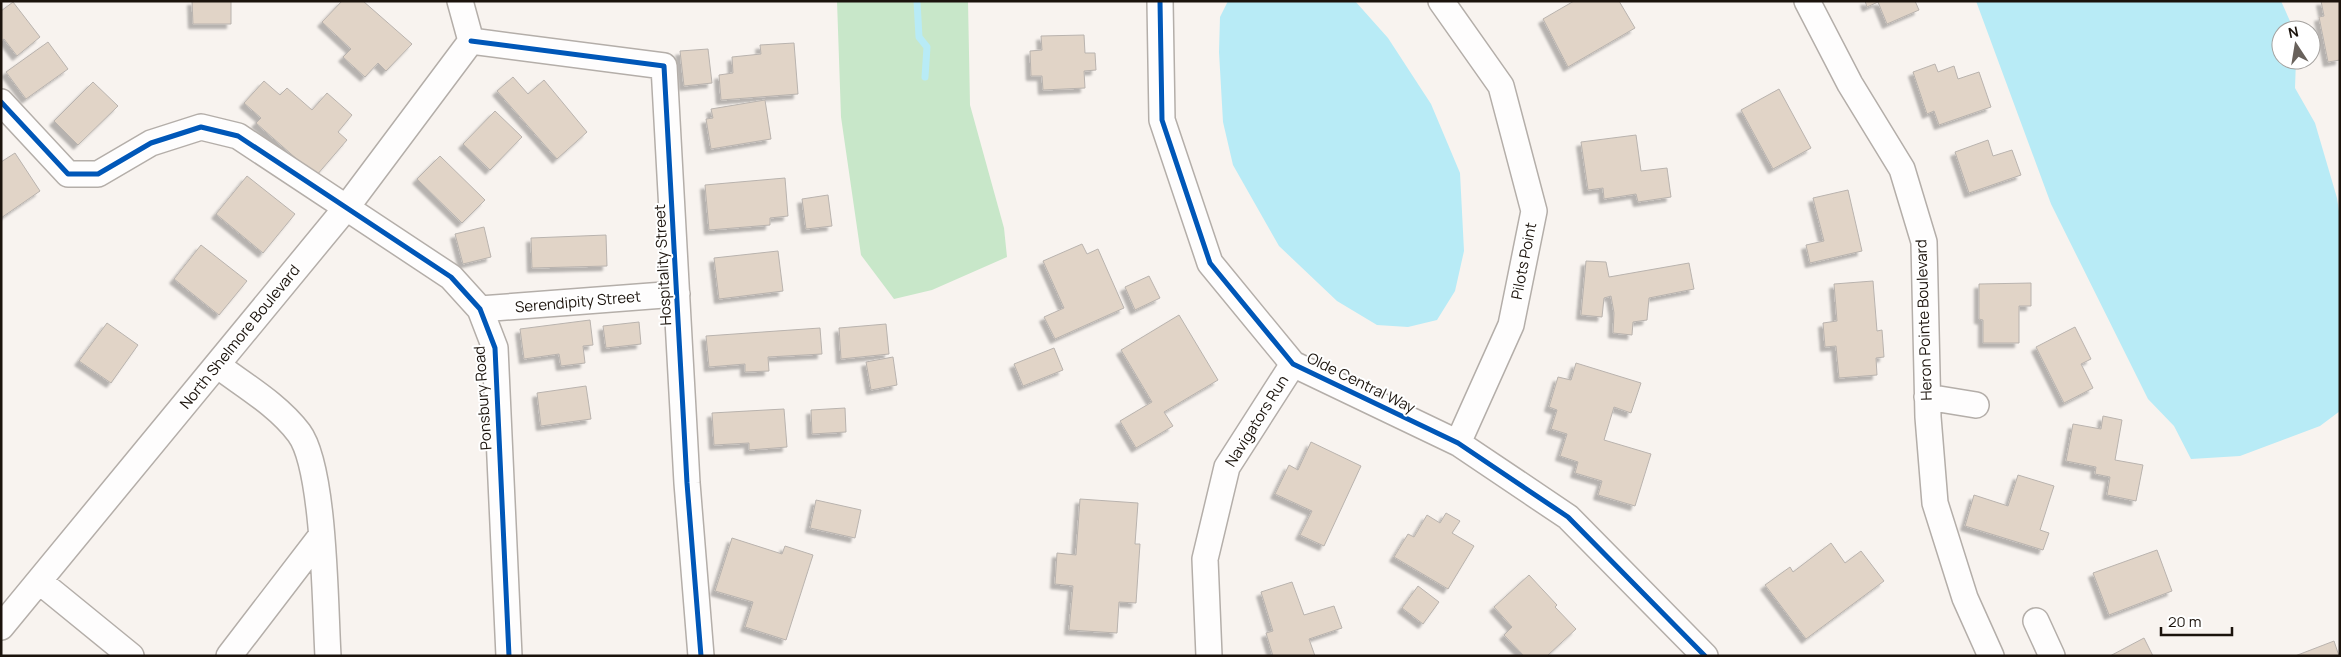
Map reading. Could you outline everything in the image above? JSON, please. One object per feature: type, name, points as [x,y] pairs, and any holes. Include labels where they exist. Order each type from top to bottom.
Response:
[{"type":"street","points":[[460,1],[472,41]]},
{"type":"street","name":"Olde Central Way","points":[[1160,1],[1162,120],[1210,263],[1293,364],[1458,443],[1568,517],[1705,656]]},
{"type":"street","name":"Pilots Point","points":[[1441,1],[1502,86],[1534,211],[1511,325],[1458,443]]},
{"type":"street","name":"Heron Pointe Boulevard","points":[[1807,1],[1850,84],[1902,169],[1924,242],[1927,397],[1935,503],[1965,598],[1991,656]]},
{"type":"street","name":"North Shelmore Boulevard","points":[[1,627],[346,208],[472,41]]},
{"type":"street","name":"Hospitality Street","points":[[472,41],[664,66],[687,483],[701,656]]},
{"type":"street","name":"Ponsbury Road","points":[[1,102],[68,174],[98,174],[151,144],[201,128],[238,136],[450,277],[480,309],[495,348],[509,656]]},
{"type":"street","name":"Serendipity Street","points":[[480,309],[677,294]]},
{"type":"street","name":"Navigators Run","points":[[1210,656],[1205,559],[1227,467],[1293,364]]},
{"type":"street","points":[[216,365],[287,419],[300,434],[312,461],[321,536],[328,656]]},
{"type":"street","points":[[1927,397],[1976,405]]},
{"type":"street","points":[[230,656],[321,536]]},
{"type":"street","points":[[39,581],[131,656]]},
{"type":"street","points":[[2036,621],[2052,656]]},
{"type":"green space","points":[[837,1],[968,1],[970,105],[1004,228],[1007,257],[932,290],[894,299],[861,255],[841,117]]},
{"type":"water","points":[[1228,1],[1355,1],[1388,38],[1431,104],[1460,173],[1464,251],[1455,291],[1437,320],[1408,327],[1377,325],[1337,301],[1279,246],[1233,165],[1223,122],[1219,52],[1220,17]]},
{"type":"water","points":[[1976,1],[2281,1],[2290,20],[2271,20],[2271,70],[2296,70],[2295,88],[2315,123],[2337,198],[2340,218],[2340,411],[2320,426],[2240,456],[2191,459],[2174,426],[2148,399],[2051,204]]},
{"type":"building","points":[[192,1],[231,1],[231,24],[193,24]]},
{"type":"building","points":[[342,1],[363,1],[412,44],[386,71],[378,63],[365,77],[343,57],[351,49],[322,22]]},
{"type":"building","points":[[1574,1],[1619,1],[1635,28],[1568,67],[1543,19]]},
{"type":"building","points":[[1865,1],[1915,1],[1919,10],[1887,24],[1878,2],[1867,7]]},
{"type":"building","points":[[2321,1],[2340,1],[2340,60],[2328,62],[2319,17],[2324,16]]},
{"type":"building","points":[[13,2],[40,37],[17,56],[4,39],[1,41],[1,11]]},
{"type":"building","points":[[1084,35],[1085,53],[1095,53],[1096,70],[1084,71],[1085,88],[1043,90],[1042,76],[1031,76],[1030,51],[1042,50],[1041,36]]},
{"type":"building","points":[[48,42],[68,69],[26,99],[6,72]]},
{"type":"building","points":[[794,43],[798,94],[721,100],[719,75],[733,73],[732,57],[761,54],[760,45]]},
{"type":"building","points":[[708,49],[712,83],[684,86],[680,51]]},
{"type":"building","points":[[1935,64],[1938,72],[1954,66],[1958,79],[1979,72],[1991,107],[1939,125],[1934,111],[1927,114],[1913,72]]},
{"type":"building","points":[[513,77],[528,94],[544,80],[587,132],[557,159],[497,91]]},
{"type":"building","points":[[264,81],[280,95],[287,88],[312,110],[327,93],[352,115],[338,132],[347,140],[316,176],[256,123],[261,118],[244,103]]},
{"type":"building","points":[[93,82],[118,106],[78,145],[54,121]]},
{"type":"building","points":[[1779,89],[1811,148],[1773,169],[1741,110]]},
{"type":"building","points":[[765,100],[771,139],[711,149],[706,119],[713,118],[711,109]]},
{"type":"building","points":[[495,111],[522,137],[490,170],[463,144]]},
{"type":"building","points":[[1636,135],[1641,171],[1667,168],[1671,197],[1638,202],[1636,194],[1604,199],[1603,188],[1588,190],[1581,142]]},
{"type":"building","points":[[1988,140],[1993,156],[2012,150],[2021,175],[1969,193],[1955,152]]},
{"type":"building","points":[[15,153],[40,191],[1,218],[1,162]]},
{"type":"building","points":[[440,156],[485,200],[462,223],[417,179]]},
{"type":"building","points":[[247,176],[295,214],[263,253],[216,214]]},
{"type":"building","points":[[785,178],[788,216],[770,218],[770,225],[709,230],[705,185]]},
{"type":"building","points":[[1848,190],[1862,251],[1810,263],[1806,245],[1824,241],[1813,198]]},
{"type":"building","points":[[828,195],[832,226],[806,229],[802,199]]},
{"type":"building","points":[[484,227],[491,257],[463,264],[455,234]]},
{"type":"building","points":[[606,235],[607,266],[532,268],[531,238]]},
{"type":"building","points":[[1082,244],[1087,254],[1098,249],[1124,308],[1055,339],[1044,317],[1064,308],[1043,261]]},
{"type":"building","points":[[201,245],[247,281],[219,315],[174,279]]},
{"type":"building","points":[[778,251],[783,291],[719,299],[714,258]]},
{"type":"building","points":[[1586,261],[1606,262],[1609,277],[1689,263],[1694,289],[1649,298],[1647,320],[1633,322],[1632,335],[1613,333],[1614,313],[1611,296],[1604,298],[1602,317],[1581,315]]},
{"type":"building","points":[[1149,276],[1160,298],[1135,310],[1125,287]]},
{"type":"building","points":[[1873,281],[1877,331],[1882,330],[1884,357],[1876,358],[1877,375],[1839,378],[1836,346],[1825,347],[1823,323],[1837,321],[1834,284]]},
{"type":"building","points":[[2031,283],[2031,306],[2019,306],[2019,343],[1983,343],[1983,320],[1979,319],[1979,284]]},
{"type":"building","points":[[1179,315],[1218,380],[1164,412],[1173,426],[1136,448],[1120,421],[1152,402],[1121,350]]},
{"type":"building","points":[[590,320],[593,345],[583,346],[585,363],[561,366],[559,354],[524,359],[520,329]]},
{"type":"building","points":[[639,322],[641,344],[606,348],[603,326]]},
{"type":"building","points":[[107,323],[138,345],[111,383],[79,361]]},
{"type":"building","points":[[886,324],[889,354],[841,359],[839,328]]},
{"type":"building","points":[[2075,327],[2091,359],[2081,364],[2093,388],[2064,403],[2036,347]]},
{"type":"building","points":[[820,328],[822,354],[768,357],[769,371],[745,372],[745,364],[709,367],[706,336]]},
{"type":"building","points":[[1054,348],[1063,370],[1023,386],[1014,364]]},
{"type":"building","points":[[893,357],[897,385],[871,390],[866,362]]},
{"type":"building","points":[[1576,363],[1641,383],[1631,413],[1614,407],[1604,440],[1651,454],[1635,506],[1598,495],[1602,481],[1575,473],[1578,462],[1560,456],[1567,434],[1551,429],[1557,410],[1549,407],[1558,377],[1571,380]]},
{"type":"building","points":[[586,386],[591,419],[541,426],[537,393]]},
{"type":"building","points":[[845,408],[846,432],[812,434],[811,410]]},
{"type":"building","points":[[784,409],[787,447],[749,450],[749,443],[714,445],[712,413]]},
{"type":"building","points":[[2103,416],[2122,420],[2115,460],[2143,465],[2136,501],[2107,495],[2110,477],[2095,474],[2096,467],[2066,461],[2073,424],[2101,429]]},
{"type":"building","points":[[1311,442],[1361,466],[1324,546],[1300,535],[1312,511],[1275,494],[1289,465],[1298,470]]},
{"type":"building","points":[[2018,475],[2054,486],[2040,530],[2049,533],[2043,550],[1965,526],[1974,495],[2008,506]]},
{"type":"building","points":[[1080,499],[1138,503],[1135,544],[1140,544],[1136,603],[1119,602],[1117,633],[1069,630],[1073,586],[1055,584],[1057,553],[1076,555]]},
{"type":"building","points":[[816,500],[861,510],[855,538],[810,528]]},
{"type":"building","points":[[1446,513],[1460,521],[1452,533],[1474,546],[1448,589],[1394,557],[1408,534],[1414,537],[1427,515],[1440,523]]},
{"type":"building","points":[[732,538],[782,554],[785,546],[813,555],[786,640],[745,627],[753,602],[715,591]]},
{"type":"building","points":[[1831,543],[1845,563],[1861,551],[1884,581],[1806,639],[1765,585],[1790,567],[1793,572]]},
{"type":"building","points":[[2157,550],[2172,591],[2109,615],[2093,573]]},
{"type":"building","points":[[1529,575],[1576,629],[1547,656],[1524,656],[1504,635],[1512,627],[1494,607]]},
{"type":"building","points":[[1292,582],[1304,615],[1334,606],[1342,628],[1309,639],[1315,656],[1273,656],[1266,633],[1273,631],[1261,592]]},
{"type":"building","points":[[1418,586],[1439,602],[1423,624],[1402,608]]},
{"type":"building","points":[[2144,638],[2153,656],[2110,656]]},
{"type":"building","points":[[2334,641],[2339,656],[2295,656]]},
{"type":"waterway","points":[[917,1],[919,37],[927,47],[925,77]]},
{"type":"cycle path","points":[[1160,1],[1162,120],[1210,263],[1293,364],[1458,443],[1568,517],[1705,656]]},
{"type":"cycle path","points":[[471,41],[664,66],[687,483],[701,656]]},
{"type":"cycle path","points":[[1,102],[68,174],[98,174],[151,143],[201,127],[238,136],[451,277],[480,309],[495,348],[509,656]]}]
